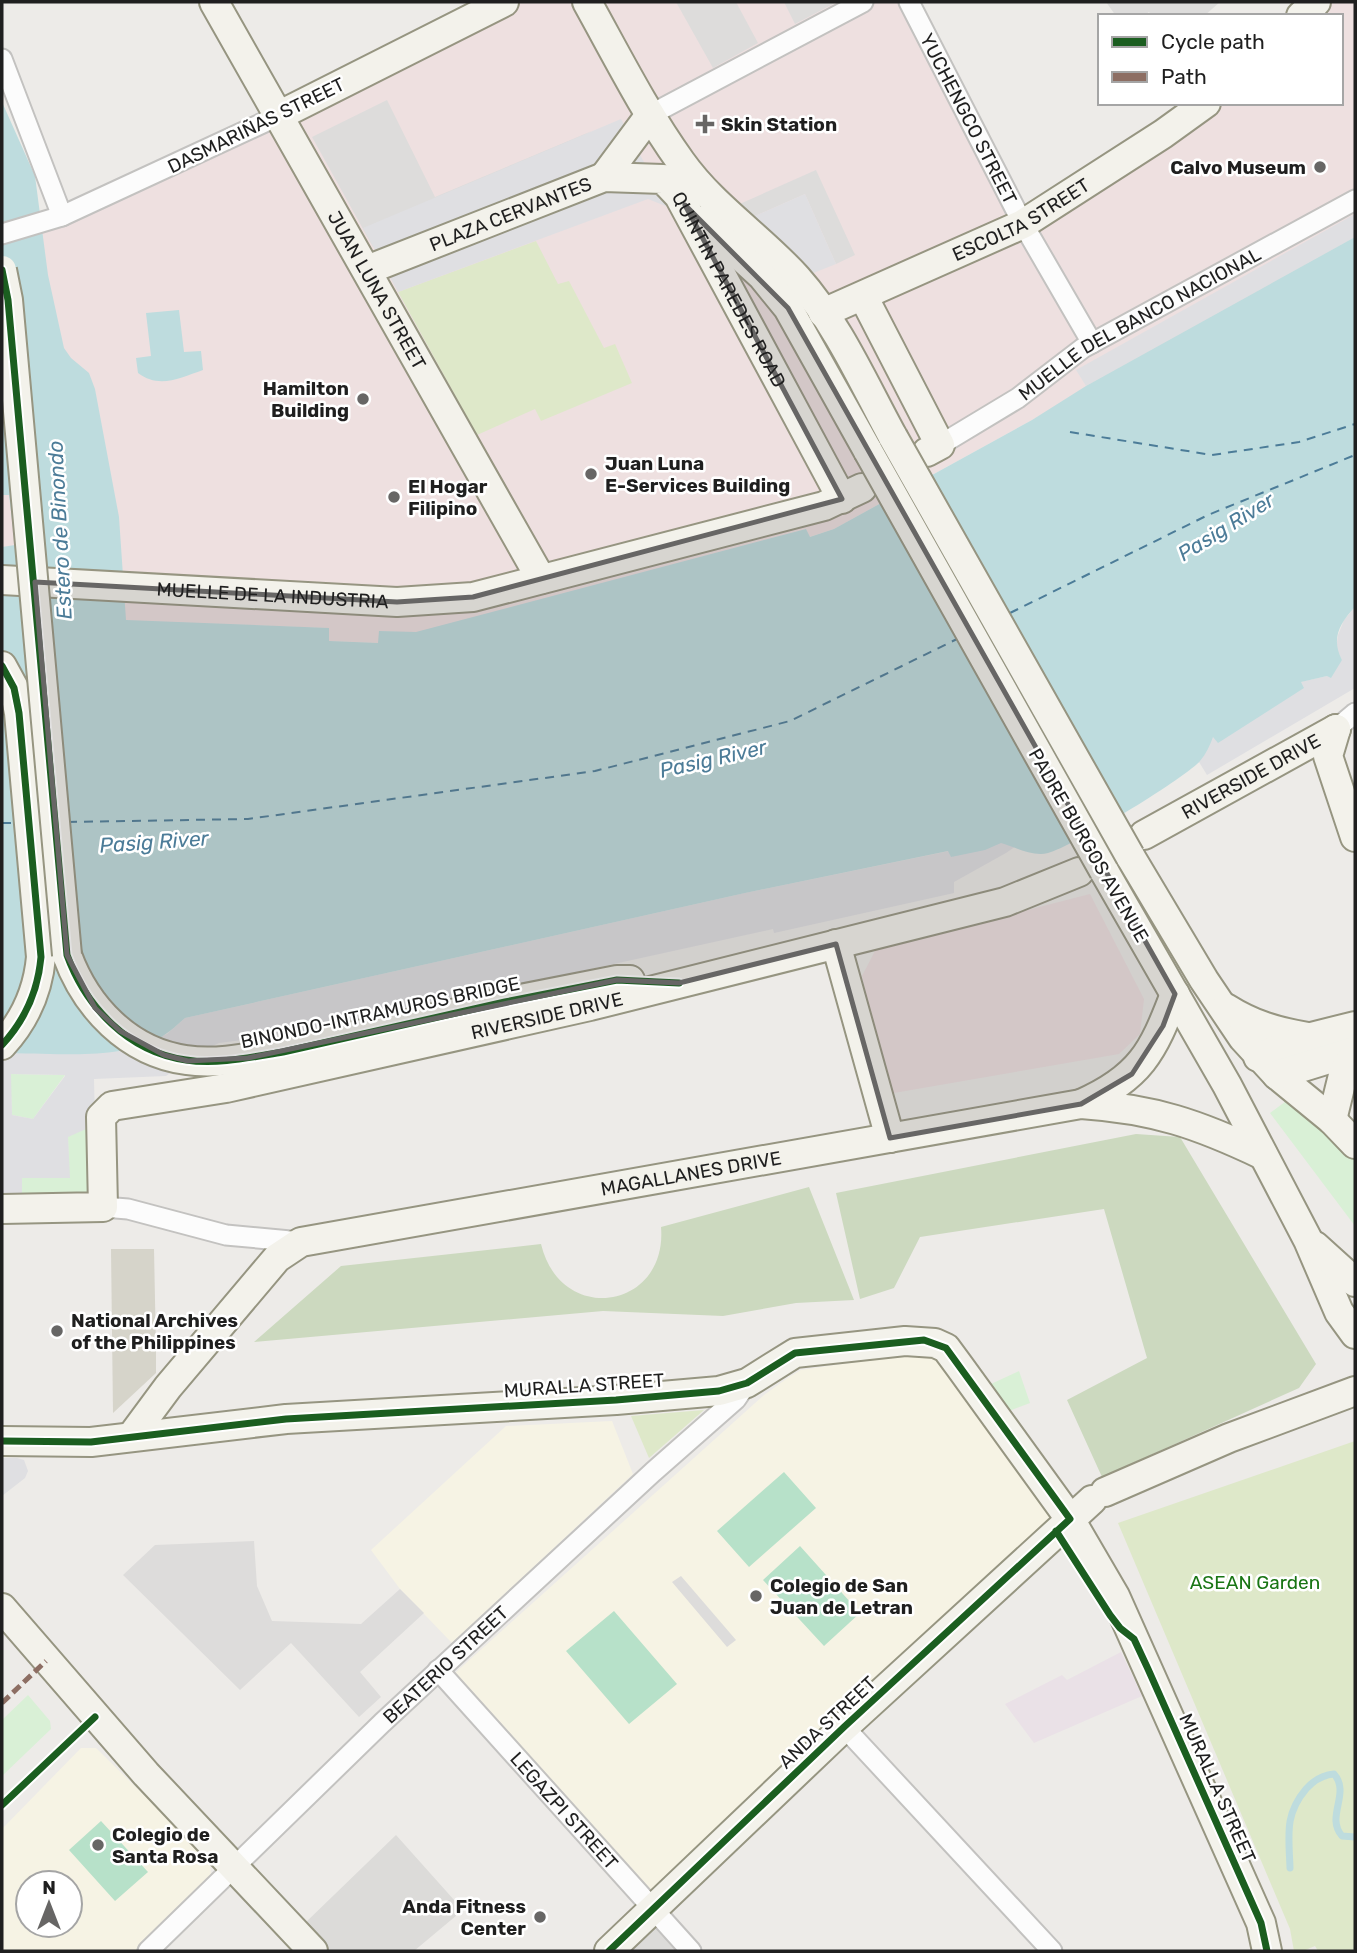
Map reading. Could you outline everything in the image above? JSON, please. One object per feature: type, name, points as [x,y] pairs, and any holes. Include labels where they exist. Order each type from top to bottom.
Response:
[{"type":"street","name":"JUAN LUNA STREET","points":[[214,2],[541,579]]},
{"type":"street","name":"DASMARIÑAS STREET","points":[[2,233],[62,216],[280,115],[504,2]]},
{"type":"street","name":"QUINTIN PAREDES ROAD","points":[[587,2],[650,115],[680,162],[701,188],[796,277],[823,313],[893,437]]},
{"type":"street","points":[[604,177],[650,115],[863,2]]},
{"type":"street","name":"YUCHENGCO STREET","points":[[909,2],[1023,224],[1092,343]]},
{"type":"street","points":[[1303,14],[1316,2]]},
{"type":"street","points":[[2,59],[62,216]]},
{"type":"street","name":"ESCOLTA STREET","points":[[823,313],[1023,224],[1203,105]]},
{"type":"street","name":"PLAZA CERVANTES","points":[[367,270],[604,177],[663,179],[675,189],[685,205]]},
{"type":"street","name":"MUELLE DEL BANCO NACIONAL","points":[[934,448],[1018,398],[1092,343],[1355,200]]},
{"type":"street","name":"QUINTIN PAREDES ROAD","points":[[685,205],[762,276],[788,308],[868,451]]},
{"type":"street","name":"QUINTIN PAREDES ROAD","points":[[541,579],[803,511],[852,494],[685,205]]},
{"type":"street","name":"BINONDO-INTRAMUROS BRIDGE","points":[[2,270],[8,299],[67,955],[76,979],[94,1008],[130,1038],[164,1055],[188,1061],[211,1061],[283,1052],[617,980],[679,982]]},
{"type":"street","points":[[863,296],[934,448]]},
{"type":"street","name":"PADRE BURGOS AVENUE","points":[[893,437],[1137,846],[1233,1025],[1267,1066],[1332,1120],[1355,1144]]},
{"type":"street","name":"PADRE BURGOS AVENUE","points":[[868,451],[1091,872],[1175,994],[1227,1085],[1308,1240],[1339,1312],[1355,1334]]},
{"type":"street","name":"MUELLE DE LA INDUSTRIA","points":[[2,580],[397,602],[473,597],[541,579]]},
{"type":"street","points":[[2,666],[14,688],[19,713],[41,957],[34,995],[20,1022],[2,1045]]},
{"type":"street","points":[[1349,729],[1328,756],[1355,837]]},
{"type":"street","name":"RIVERSIDE DRIVE","points":[[1137,846],[1349,729]]},
{"type":"street","name":"RIVERSIDE DRIVE","points":[[103,1207],[101,1117],[112,1106],[226,1088],[577,1009],[1005,902],[1091,872]]},
{"type":"street","points":[[836,944],[890,1138]]},
{"type":"street","name":"MAGALLANES DRIVE","points":[[1082,1104],[1108,1092],[1132,1074],[1150,1052],[1175,994]]},
{"type":"street","points":[[1220,1004],[1248,1022],[1275,1032],[1311,1037]]},
{"type":"street","points":[[1267,1066],[1311,1037],[1355,1026]]},
{"type":"street","points":[[1267,1066],[1355,1052]]},
{"type":"street","points":[[1332,1120],[1343,1071],[1355,1052]]},
{"type":"street","name":"MAGALLANES DRIVE","points":[[2,1209],[103,1207],[135,1210],[226,1235],[301,1242],[1082,1104],[1156,1113],[1192,1124],[1263,1155]]},
{"type":"street","name":"PADRE BURGOS AVENUE","points":[[1308,1240],[1355,1282]]},
{"type":"street","name":"MAGALLANES DRIVE","points":[[131,1437],[168,1387],[277,1258],[301,1242]]},
{"type":"street","name":"MURALLA STREET","points":[[2,1441],[91,1442],[286,1419],[706,1392],[747,1383],[795,1353],[905,1341],[935,1343],[946,1348],[1070,1519],[1115,1596],[1261,1923],[1267,1951]]},
{"type":"street","name":"BEATERIO STREET","points":[[148,1951],[438,1670],[736,1399],[747,1383]]},
{"type":"street","name":"ANDA STREET","points":[[609,1951],[844,1727],[1098,1496],[1229,1438],[1355,1391]]},
{"type":"street","points":[[2,1608],[137,1765],[313,1951]]},
{"type":"street","name":"LEGAZPI STREET","points":[[438,1670],[691,1951]]},
{"type":"street","points":[[844,1727],[1052,1951]]},
{"type":"highlighted area","points":[[685,205],[788,308],[1175,994],[1163,1026],[1132,1074],[1081,1104],[890,1138],[836,944],[679,983],[617,980],[248,1058],[188,1061],[164,1055],[120,1031],[95,1008],[67,955],[35,582],[397,602],[473,597],[842,499]]},
{"type":"shaded area","points":[[504,2],[909,2],[1023,224],[1203,105],[1343,105],[1343,14],[1303,14],[1316,2],[1355,2],[1355,237],[834,529],[809,537],[806,529],[416,633],[379,631],[379,643],[328,641],[328,628],[2,616],[2,234]]},
{"type":"shaded area","points":[[676,2],[736,2],[758,43],[713,68]]},
{"type":"shaded area","points":[[784,2],[837,2],[795,24]]},
{"type":"shaded area","points":[[1106,2],[1220,2],[1206,14],[1115,14]]},
{"type":"shaded area","points":[[387,100],[435,197],[592,131],[373,247],[312,137]]},
{"type":"shaded area","points":[[621,119],[668,207],[648,199],[398,292],[363,228]]},
{"type":"shaded area","points":[[816,170],[855,255],[836,264],[805,194],[746,220],[733,207]]},
{"type":"shaded area","points":[[805,194],[836,264],[806,276],[746,220]]},
{"type":"shaded area","points":[[1355,214],[1355,237],[1086,386],[1076,370]]},
{"type":"shaded area","points":[[1355,607],[1355,688],[1207,775],[1199,762],[1051,822],[1006,853],[954,882],[954,893],[774,933],[773,929],[304,1032],[219,1043],[166,1076],[94,1079],[95,1125],[68,1137],[70,1178],[22,1178],[22,1196],[2,1196],[2,1053],[126,1051],[167,1034],[185,1018],[745,893],[949,851],[951,857],[1214,736],[1300,682],[1327,676],[1342,660],[1336,648],[1344,620]],"holes":[[[11,1074],[65,1075],[33,1119],[12,1115]]]},
{"type":"shaded area","points":[[1090,894],[1144,999],[1140,1034],[1119,1054],[888,1094],[862,976],[876,949]]},
{"type":"shaded area","points":[[111,1249],[154,1249],[156,1350],[156,1373],[113,1413]]},
{"type":"shaded area","name":"Colegio de San Juan de Letran","points":[[905,1355],[923,1355],[938,1361],[1053,1519],[652,1893],[455,1673],[764,1395],[789,1377],[801,1370]]},
{"type":"shaded area","points":[[612,1421],[633,1474],[452,1643],[400,1589],[371,1550],[506,1426]]},
{"type":"shaded area","points":[[2,1458],[24,1460],[28,1471],[25,1478],[2,1496]]},
{"type":"shaded area","points":[[254,1541],[257,1586],[272,1621],[361,1624],[400,1589],[424,1613],[360,1672],[381,1697],[359,1717],[291,1643],[240,1690],[123,1575],[155,1545]]},
{"type":"shaded area","points":[[681,1576],[736,1640],[727,1647],[672,1582]]},
{"type":"shaded area","points":[[1121,1652],[1142,1696],[1034,1743],[1005,1704],[1062,1675],[1067,1680]]},
{"type":"shaded area","name":"Colegio de Santa Rosa","points":[[81,1748],[96,1748],[210,1860],[211,1878],[135,1951],[2,1951],[2,1829]]},
{"type":"shaded area","points":[[396,1835],[463,1910],[414,1951],[329,1951],[304,1924]]},
{"type":"shaded area","points":[[654,1925],[678,1951],[628,1951]]},
{"type":"green space","points":[[536,241],[558,284],[569,281],[604,348],[615,344],[632,383],[541,421],[535,409],[477,435],[398,292]]},
{"type":"green space","points":[[10,1074],[65,1075],[33,1119],[12,1115]]},
{"type":"green space","points":[[94,1095],[97,1195],[22,1196],[21,1178],[69,1178],[68,1137]]},
{"type":"green space","points":[[1289,1099],[1355,1154],[1355,1226],[1270,1113]]},
{"type":"green space","points":[[1136,1134],[1180,1137],[1316,1364],[1299,1388],[1102,1477],[1067,1400],[1147,1358],[1104,1209],[920,1237],[894,1288],[860,1299],[836,1193]]},
{"type":"green space","points":[[809,1187],[854,1300],[796,1303],[723,1316],[603,1311],[254,1342],[341,1266],[541,1244],[552,1270],[569,1288],[590,1297],[611,1297],[631,1290],[648,1276],[659,1255],[661,1227]]},
{"type":"green space","points":[[1019,1371],[1030,1403],[1009,1411],[991,1384]]},
{"type":"green space","points":[[704,1410],[649,1458],[631,1416]]},
{"type":"green space","name":"ASEAN Garden","points":[[1355,1441],[1355,1949],[1318,1951],[1315,1946],[1294,1951],[1290,1929],[1118,1523]]},
{"type":"green space","points":[[784,1472],[816,1508],[749,1567],[717,1531]]},
{"type":"green space","points":[[800,1546],[860,1613],[824,1646],[763,1580]]},
{"type":"green space","points":[[614,1611],[677,1684],[629,1724],[566,1651]]},
{"type":"green space","points":[[28,1695],[50,1721],[51,1729],[2,1776],[2,1720]]},
{"type":"green space","points":[[101,1821],[148,1872],[115,1901],[69,1850]]},
{"type":"water","points":[[2,102],[35,176],[48,275],[64,348],[71,358],[89,373],[95,389],[119,517],[126,620],[329,628],[329,641],[378,643],[379,631],[416,632],[806,529],[810,537],[834,529],[1355,237],[1355,607],[1338,632],[1337,645],[1342,660],[1331,678],[1327,676],[1301,682],[1304,688],[1218,743],[1213,737],[1200,761],[1190,770],[1080,839],[1048,853],[1030,853],[1001,843],[985,850],[951,857],[948,851],[745,893],[185,1018],[154,1041],[120,1051],[80,1054],[2,1053],[2,547],[15,545],[9,495],[2,495]]},
{"type":"water","points":[[179,310],[184,352],[201,351],[203,370],[170,380],[146,378],[138,373],[136,358],[151,356],[146,313]]},
{"type":"waterway","points":[[1290,1868],[1289,1826],[1294,1808],[1306,1789],[1322,1777],[1334,1774],[1339,1781],[1337,1829],[1342,1836],[1355,1837]]},
{"type":"ferry route","points":[[1070,432],[1212,455],[1299,442],[1355,424]]},
{"type":"ferry route","points":[[1010,613],[1208,515],[1355,455]]},
{"type":"ferry route","points":[[68,822],[248,819],[595,771],[790,721],[957,639]]},
{"type":"ferry route","points":[[2,823],[17,823]]},
{"type":"marked path","points":[[2,1703],[46,1661]]},
{"type":"cycle path","points":[[2,270],[8,300],[67,955],[85,992],[112,1024],[146,1048],[165,1055],[186,1060],[222,1061],[283,1052],[617,980],[679,983]]},
{"type":"cycle path","points":[[2,666],[14,688],[19,713],[41,957],[37,982],[29,1004],[2,1045]]},
{"type":"cycle path","points":[[2,1441],[91,1442],[286,1419],[616,1400],[719,1391],[747,1383],[795,1353],[924,1340],[946,1348],[1070,1519],[844,1727],[609,1951]]},
{"type":"cycle path","points":[[1056,1531],[1110,1615],[1120,1628],[1134,1639],[1261,1923],[1267,1951]]},
{"type":"cycle path","points":[[2,1805],[95,1717]]},
{"type":"place","name":"Skin Station","points":[[705,124]]},
{"type":"place","name":"Calvo Museum","points":[[1320,167]]},
{"type":"place","name":"Hamilton Building","points":[[363,399]]},
{"type":"place","name":"Juan Luna E-Services Building","points":[[591,474]]},
{"type":"place","name":"El Hogar Filipino","points":[[394,497]]},
{"type":"place","name":"National Archives of the Philippines","points":[[57,1331]]},
{"type":"place","name":"Colegio de San Juan de Letran","points":[[756,1596]]},
{"type":"place","name":"Colegio de Santa Rosa","points":[[98,1845]]},
{"type":"place","name":"Anda Fitness Center","points":[[540,1917]]},
{"type":"water label","name":"Pasig River","points":[[1226,527]]},
{"type":"water label","name":"Estero de Binondo","points":[[60,530]]},
{"type":"water label","name":"Pasig River","points":[[713,759]]},
{"type":"water label","name":"Pasig River","points":[[154,842]]}]
